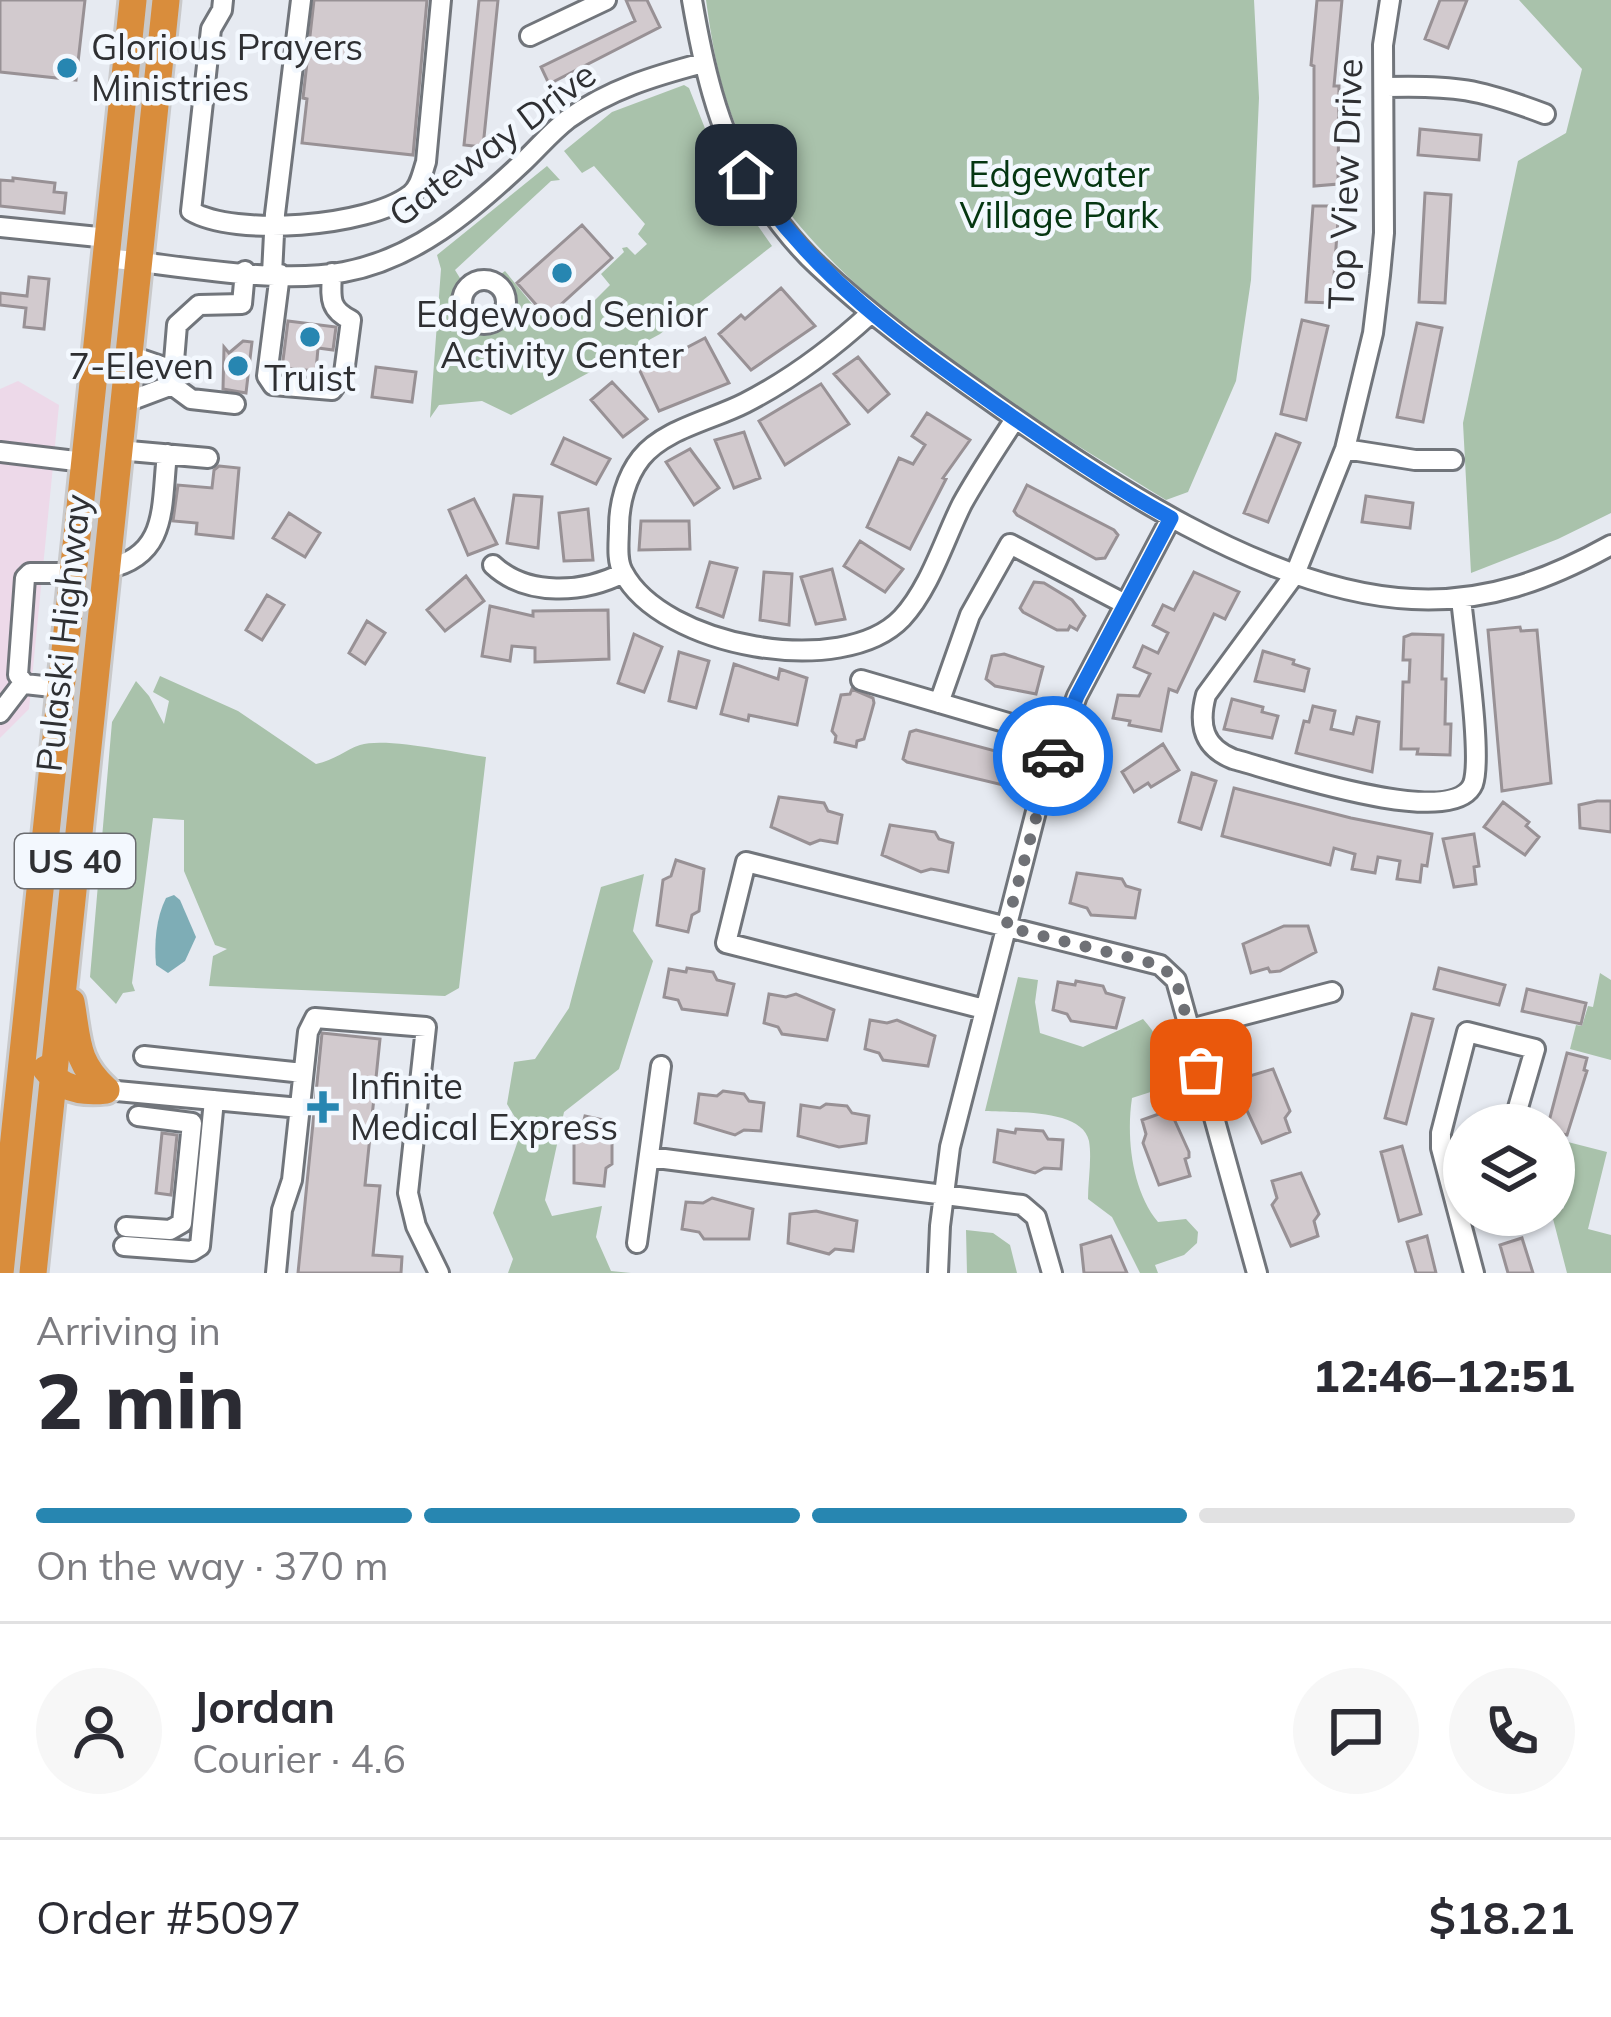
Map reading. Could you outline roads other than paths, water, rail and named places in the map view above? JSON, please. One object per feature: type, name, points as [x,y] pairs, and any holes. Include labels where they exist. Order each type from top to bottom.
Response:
[{"type":"highway","name":"Pulaski Highway","points":[[0,1273],[16,1118],[10,1062],[29,990],[133,0]]},
{"type":"highway","name":"Pulaski Highway","points":[[34,1273],[166,0]]},
{"type":"highway","points":[[64,959],[78,1054],[106,1090]]},
{"type":"highway","points":[[29,990],[35,1046],[53,1078],[76,1091],[106,1090]]},
{"type":"highway","points":[[10,1062],[41,1120],[45,1163]]},
{"type":"highway","points":[[45,1163],[72,1108],[106,1090]]},
{"type":"street","points":[[224,0],[211,29],[191,211],[206,220],[274,225],[353,219],[393,204],[418,187],[426,162],[441,0]]},
{"type":"street","points":[[301,0],[274,225],[276,274],[267,376],[274,385],[332,390],[344,373],[351,320],[335,312],[331,303],[332,274]]},
{"type":"street","points":[[530,36],[606,0]]},
{"type":"street","points":[[692,0],[703,63],[746,175],[778,222],[871,313],[1134,498],[1295,574],[1382,596],[1460,598],[1540,581],[1611,545]]},
{"type":"street","name":"Top View Drive","points":[[1390,0],[1383,45],[1380,275],[1373,333],[1346,449],[1295,574],[1206,695],[1202,716],[1206,739],[1233,759],[1396,801],[1458,799],[1472,785],[1472,706],[1460,598]]},
{"type":"street","name":"Gateway Drive","points":[[0,227],[107,248],[140,261],[245,272],[332,274],[382,261],[436,235],[564,122],[616,89],[703,63]]},
{"type":"street","points":[[1384,87],[1460,87],[1545,114]]},
{"type":"street","points":[[172,378],[177,325],[206,303],[242,304],[245,272]]},
{"type":"street","points":[[871,313],[843,338],[750,401],[652,447],[629,477],[619,514],[623,573],[637,592],[675,623],[722,639],[782,649],[846,646],[881,633],[902,618],[919,593],[964,500],[1016,419]]},
{"type":"street","points":[[129,355],[172,378],[191,399],[235,404]]},
{"type":"street","points":[[124,403],[172,378]]},
{"type":"street","points":[[118,449],[208,458]]},
{"type":"street","points":[[1346,449],[1414,460],[1453,460]]},
{"type":"street","points":[[0,452],[84,462]]},
{"type":"street","points":[[106,569],[142,554],[158,534],[167,454]]},
{"type":"street","points":[[938,1273],[950,1148],[1059,738],[1171,518]]},
{"type":"street","points":[[939,703],[970,615],[1010,544],[1125,604]]},
{"type":"street","points":[[493,565],[518,581],[551,589],[598,583],[623,573]]},
{"type":"street","points":[[61,688],[23,683],[18,676],[26,575],[73,574]]},
{"type":"street","points":[[861,680],[1059,738]]},
{"type":"street","points":[[0,713],[23,683]]},
{"type":"street","points":[[984,1009],[726,943],[746,862],[1160,965],[1176,980],[1257,1273]]},
{"type":"street","points":[[1190,1029],[1332,992]]},
{"type":"street","points":[[276,1273],[282,1210],[292,1180],[308,1032],[315,1018],[426,1028],[408,1193],[416,1226],[439,1273]]},
{"type":"street","points":[[1448,1104],[1466,1032],[1535,1049],[1519,1104]]},
{"type":"street","points":[[144,1056],[302,1073]]},
{"type":"street","points":[[637,1243],[661,1066]]},
{"type":"street","points":[[0,1088],[16,1118]]},
{"type":"street","points":[[106,1090],[300,1108]]},
{"type":"street","points":[[138,1115],[192,1123],[188,1178],[182,1223],[170,1230],[125,1236],[192,1251],[200,1246],[214,1100]]},
{"type":"street","points":[[1443,1125],[1442,1148],[1474,1273]]},
{"type":"street","points":[[649,1157],[1022,1205],[1030,1210],[1052,1273]]},
{"type":"water","points":[[174,895],[196,937],[185,961],[168,973],[156,965],[156,939],[166,898]]},
{"type":"place","name":"Glorious Prayers Ministries","points":[[67,68]]},
{"type":"place","name":"Edgewood Senior Activity Center","points":[[562,273]]},
{"type":"place","name":"Truist","points":[[310,337]]},
{"type":"place","name":"7-Eleven","points":[[238,366]]},
{"type":"place","name":"Infinite Medical Express","points":[[323,1107]]},
{"type":"park label","name":"Edgewater Village Park","points":[[1059,194]]}]
